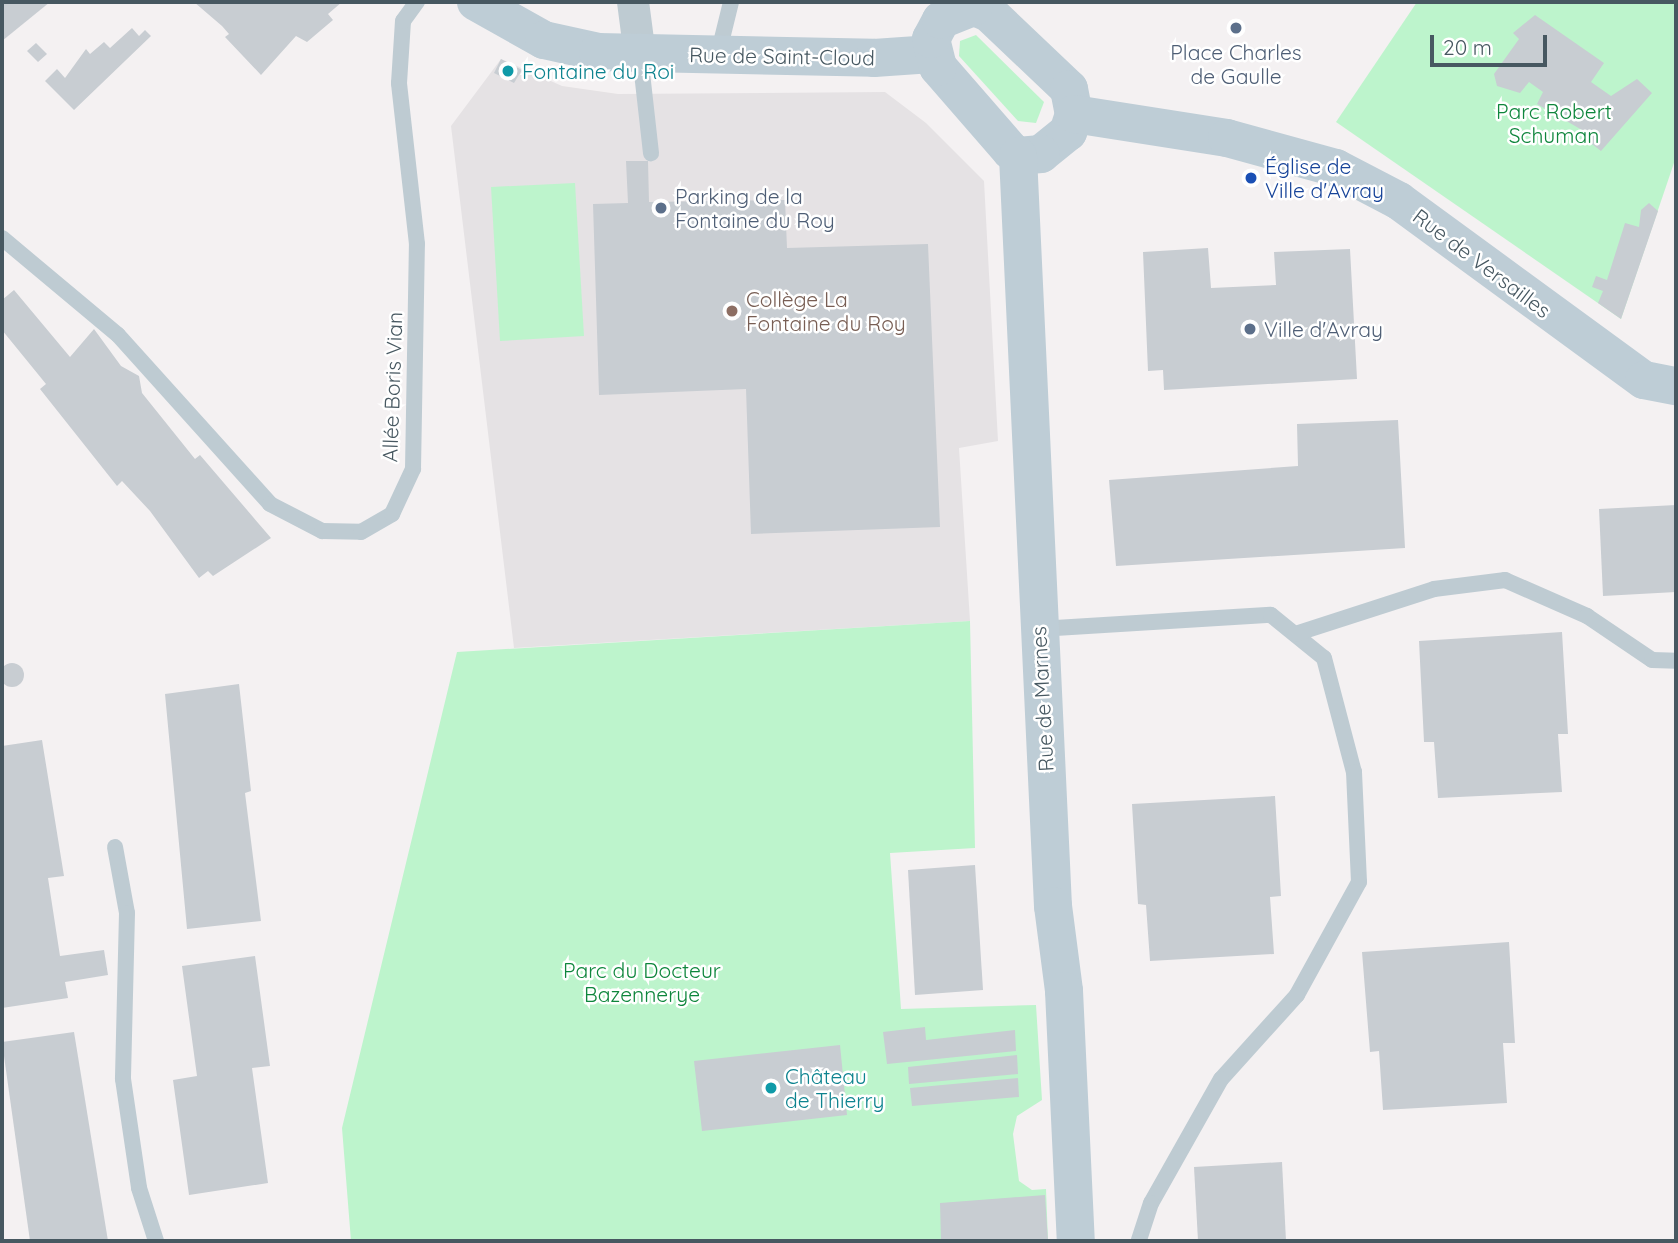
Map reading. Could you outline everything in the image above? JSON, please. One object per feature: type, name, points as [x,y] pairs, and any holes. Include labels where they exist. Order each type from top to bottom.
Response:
[{"type":"main road","name":"Rue de Saint-Cloud","points":[[476,2],[544,40],[640,55],[932,54]]},
{"type":"main road","points":[[990,7],[1069,89],[1074,114],[1058,143],[1041,154],[1018,156],[932,54],[941,20],[959,8],[990,7]]},
{"type":"main road","name":"Rue de Versailles","points":[[1074,114],[1227,138],[1336,168],[1399,201],[1644,380],[1676,386]]},
{"type":"main road","name":"Rue de Marnes","points":[[1018,156],[1036,460],[1039,629],[1076,1241]]},
{"type":"street","points":[[633,2],[640,55]]},
{"type":"lane","name":"Allée Boris Vian","points":[[2,238],[118,335],[270,504],[322,531],[361,531],[392,514],[412,468],[417,244],[399,83],[403,21],[416,2]]},
{"type":"lane","points":[[718,55],[731,2]]},
{"type":"lane","points":[[640,55],[651,153]]},
{"type":"lane","points":[[1295,635],[1434,589],[1505,580],[1587,616],[1652,660],[1676,661]]},
{"type":"lane","points":[[1039,629],[1271,615],[1324,658],[1354,772],[1359,882],[1297,995],[1222,1079],[1152,1203],[1139,1241]]},
{"type":"lane","points":[[115,847],[127,913],[123,1079],[139,1188],[156,1241]]},
{"type":"shaded area","name":"Collège La Fontaine du Roy","points":[[501,59],[562,86],[618,94],[885,92],[926,123],[984,181],[998,441],[959,448],[970,621],[514,648],[451,126]]},
{"type":"green space","name":"Parc Robert Schuman","points":[[1417,2],[1676,2],[1676,157],[1621,319],[1336,122]]},
{"type":"green space","points":[[976,35],[1044,102],[1036,123],[1018,121],[959,56],[960,41]]},
{"type":"green space","points":[[575,183],[584,336],[500,341],[491,187]]},
{"type":"green space","name":"Parc du Docteur Bazennerye","points":[[970,621],[975,848],[890,853],[901,1009],[1036,1005],[1042,1100],[1017,1116],[1013,1134],[1019,1181],[1032,1190],[1046,1189],[1048,1241],[351,1241],[342,1128],[457,652]]},
{"type":"building","points":[[2,2],[50,2],[2,41]]},
{"type":"building","points":[[194,2],[342,2],[328,14],[333,20],[307,42],[296,36],[261,75],[225,37],[229,34],[222,26]]},
{"type":"building","points":[[1535,15],[1604,63],[1591,82],[1611,96],[1637,79],[1652,93],[1601,151],[1579,134],[1582,130],[1537,104],[1543,92],[1529,82],[1520,93],[1497,86],[1494,74],[1519,39],[1513,33]]},
{"type":"building","points":[[132,28],[139,36],[145,30],[151,36],[74,110],[45,81],[57,69],[65,78],[86,49],[90,54],[104,42],[110,48]]},
{"type":"building","points":[[36,43],[47,54],[38,62],[27,51]]},
{"type":"building","name":"Fontaine du Roi","points":[[501,59],[522,70],[514,83],[494,73]]},
{"type":"building","points":[[626,161],[648,161],[649,202],[785,200],[787,248],[928,244],[940,527],[751,534],[746,389],[599,395],[593,204],[628,203]]},
{"type":"building","points":[[1649,203],[1658,211],[1621,319],[1598,303],[1603,291],[1592,287],[1596,276],[1607,280],[1625,223],[1639,227],[1641,210]]},
{"type":"building","name":"Ville d'Avray","points":[[1208,248],[1211,288],[1276,285],[1274,252],[1350,249],[1357,379],[1164,390],[1163,370],[1148,371],[1143,252]]},
{"type":"building","points":[[14,290],[70,357],[94,329],[121,366],[139,376],[142,393],[195,459],[200,455],[271,538],[213,576],[208,571],[199,578],[150,511],[122,481],[117,486],[40,389],[46,384],[2,330],[2,300]]},
{"type":"building","points":[[1398,420],[1405,548],[1116,566],[1109,480],[1298,466],[1297,424]]},
{"type":"building","points":[[1676,505],[1676,592],[1603,596],[1599,509]]},
{"type":"building","points":[[1562,632],[1568,734],[1558,734],[1562,792],[1438,798],[1434,742],[1424,742],[1419,641]]},
{"type":"building","points":[[12,663],[20,667],[24,675],[20,683],[12,687],[4,683],[0,675],[4,667]]},
{"type":"building","points":[[239,684],[251,791],[245,793],[261,921],[187,929],[165,694]]},
{"type":"building","points":[[42,740],[64,876],[48,878],[60,956],[104,950],[108,975],[65,982],[68,998],[2,1008],[2,746]]},
{"type":"building","points":[[1275,796],[1281,896],[1270,897],[1274,954],[1150,961],[1146,905],[1138,904],[1132,804]]},
{"type":"building","points":[[975,865],[983,990],[915,995],[908,870]]},
{"type":"building","points":[[1509,942],[1515,1043],[1503,1043],[1507,1103],[1383,1110],[1379,1051],[1370,1052],[1362,952]]},
{"type":"building","points":[[255,956],[270,1066],[252,1068],[268,1183],[189,1195],[173,1080],[197,1076],[182,966]]},
{"type":"building","points":[[925,1027],[926,1040],[1015,1030],[1016,1051],[887,1064],[883,1032]]},
{"type":"building","points":[[74,1032],[108,1241],[30,1241],[2,1042]]},
{"type":"building","name":"Château de Thierry","points":[[840,1045],[847,1115],[702,1131],[694,1061]]},
{"type":"building","points":[[1017,1055],[1018,1074],[909,1084],[908,1067]]},
{"type":"building","points":[[1018,1078],[1019,1097],[912,1106],[910,1088]]},
{"type":"building","points":[[1282,1162],[1286,1241],[1198,1241],[1194,1167]]},
{"type":"building","points":[[1045,1195],[1048,1241],[941,1241],[940,1203]]},
{"type":"place","name":"Place Charles de Gaulle","points":[[1236,28]]},
{"type":"place","name":"Fontaine du Roi","points":[[508,71]]},
{"type":"place","name":"Église de Ville d'Avray","points":[[1251,178]]},
{"type":"place","name":"Parking de la Fontaine du Roy","points":[[661,208]]},
{"type":"place","name":"Collège La Fontaine du Roy","points":[[732,311]]},
{"type":"place","name":"Ville d'Avray","points":[[1250,329]]},
{"type":"place","name":"Château de Thierry","points":[[771,1088]]}]
